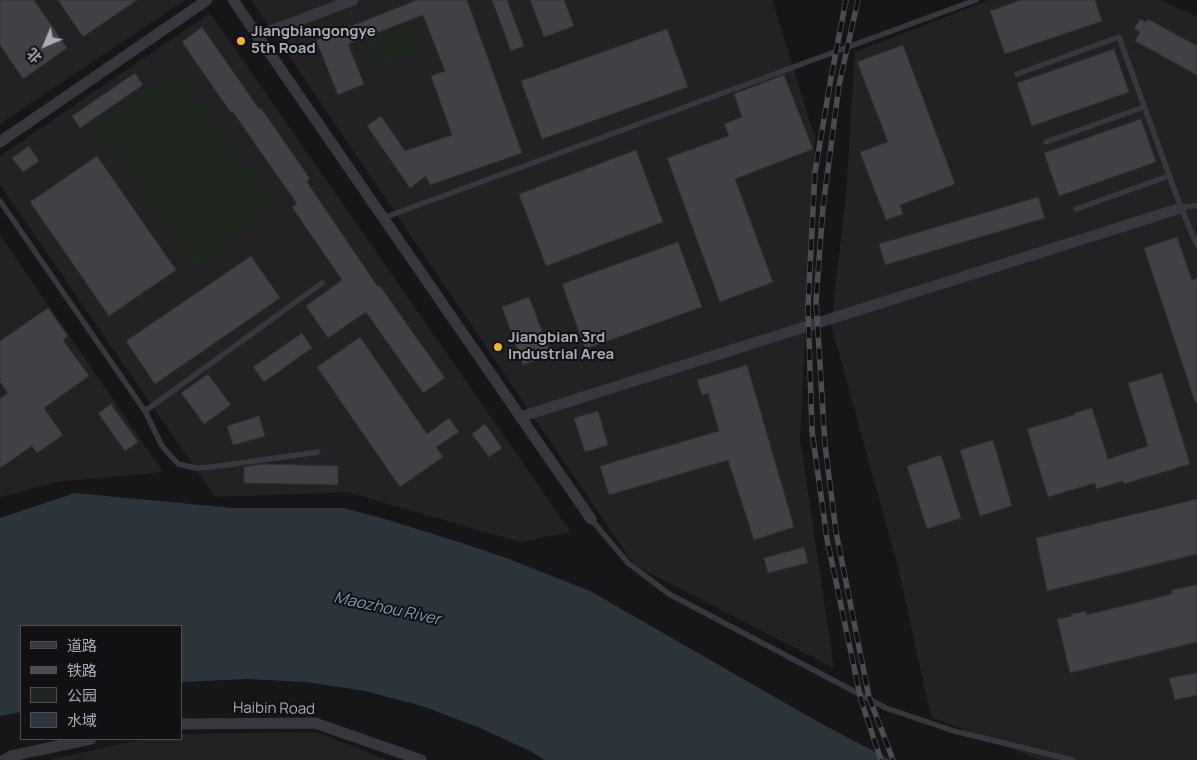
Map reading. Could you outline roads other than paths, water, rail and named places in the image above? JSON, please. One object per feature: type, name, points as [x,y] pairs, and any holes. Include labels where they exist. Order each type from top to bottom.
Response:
[{"type":"street","points":[[0,142],[207,0]]},
{"type":"street","points":[[233,0],[590,519]]},
{"type":"street","points":[[257,36],[353,0]]},
{"type":"street","points":[[520,417],[1180,208]]},
{"type":"street","name":"Haibin Road","points":[[182,724],[315,723],[421,760]]},
{"type":"street","points":[[10,759],[87,740]]},
{"type":"lane","points":[[383,218],[976,0]]},
{"type":"lane","points":[[1017,74],[1119,37],[1180,208],[1197,245]]},
{"type":"lane","points":[[1046,142],[1144,107]]},
{"type":"lane","points":[[1076,209],[1169,176]]},
{"type":"lane","points":[[0,201],[145,411],[162,446],[178,464],[196,468],[212,467],[318,452]]},
{"type":"lane","points":[[1180,208],[1197,205]]},
{"type":"lane","points":[[145,411],[322,284]]},
{"type":"lane","points":[[590,519],[628,562],[669,594],[886,708],[954,731],[1073,760]]},
{"type":"water","name":"Maozhou River","points":[[75,493],[233,508],[343,508],[385,519],[509,559],[590,591],[820,723],[890,760],[545,760],[478,727],[422,706],[365,691],[306,682],[247,679],[182,682],[182,625],[20,625],[20,712],[0,716],[0,518]]},
{"type":"railway","points":[[846,0],[815,172],[808,307],[812,431],[827,539],[861,700],[881,760]]},
{"type":"railway","points":[[858,0],[839,85],[823,207],[816,301],[825,445],[836,532],[869,697],[893,760]]},
{"type":"place","name":"Jiangbiangongye 5th Road","points":[[241,41]]},
{"type":"place","name":"Jiangbian 3rd Industrial Area","points":[[498,347]]}]
